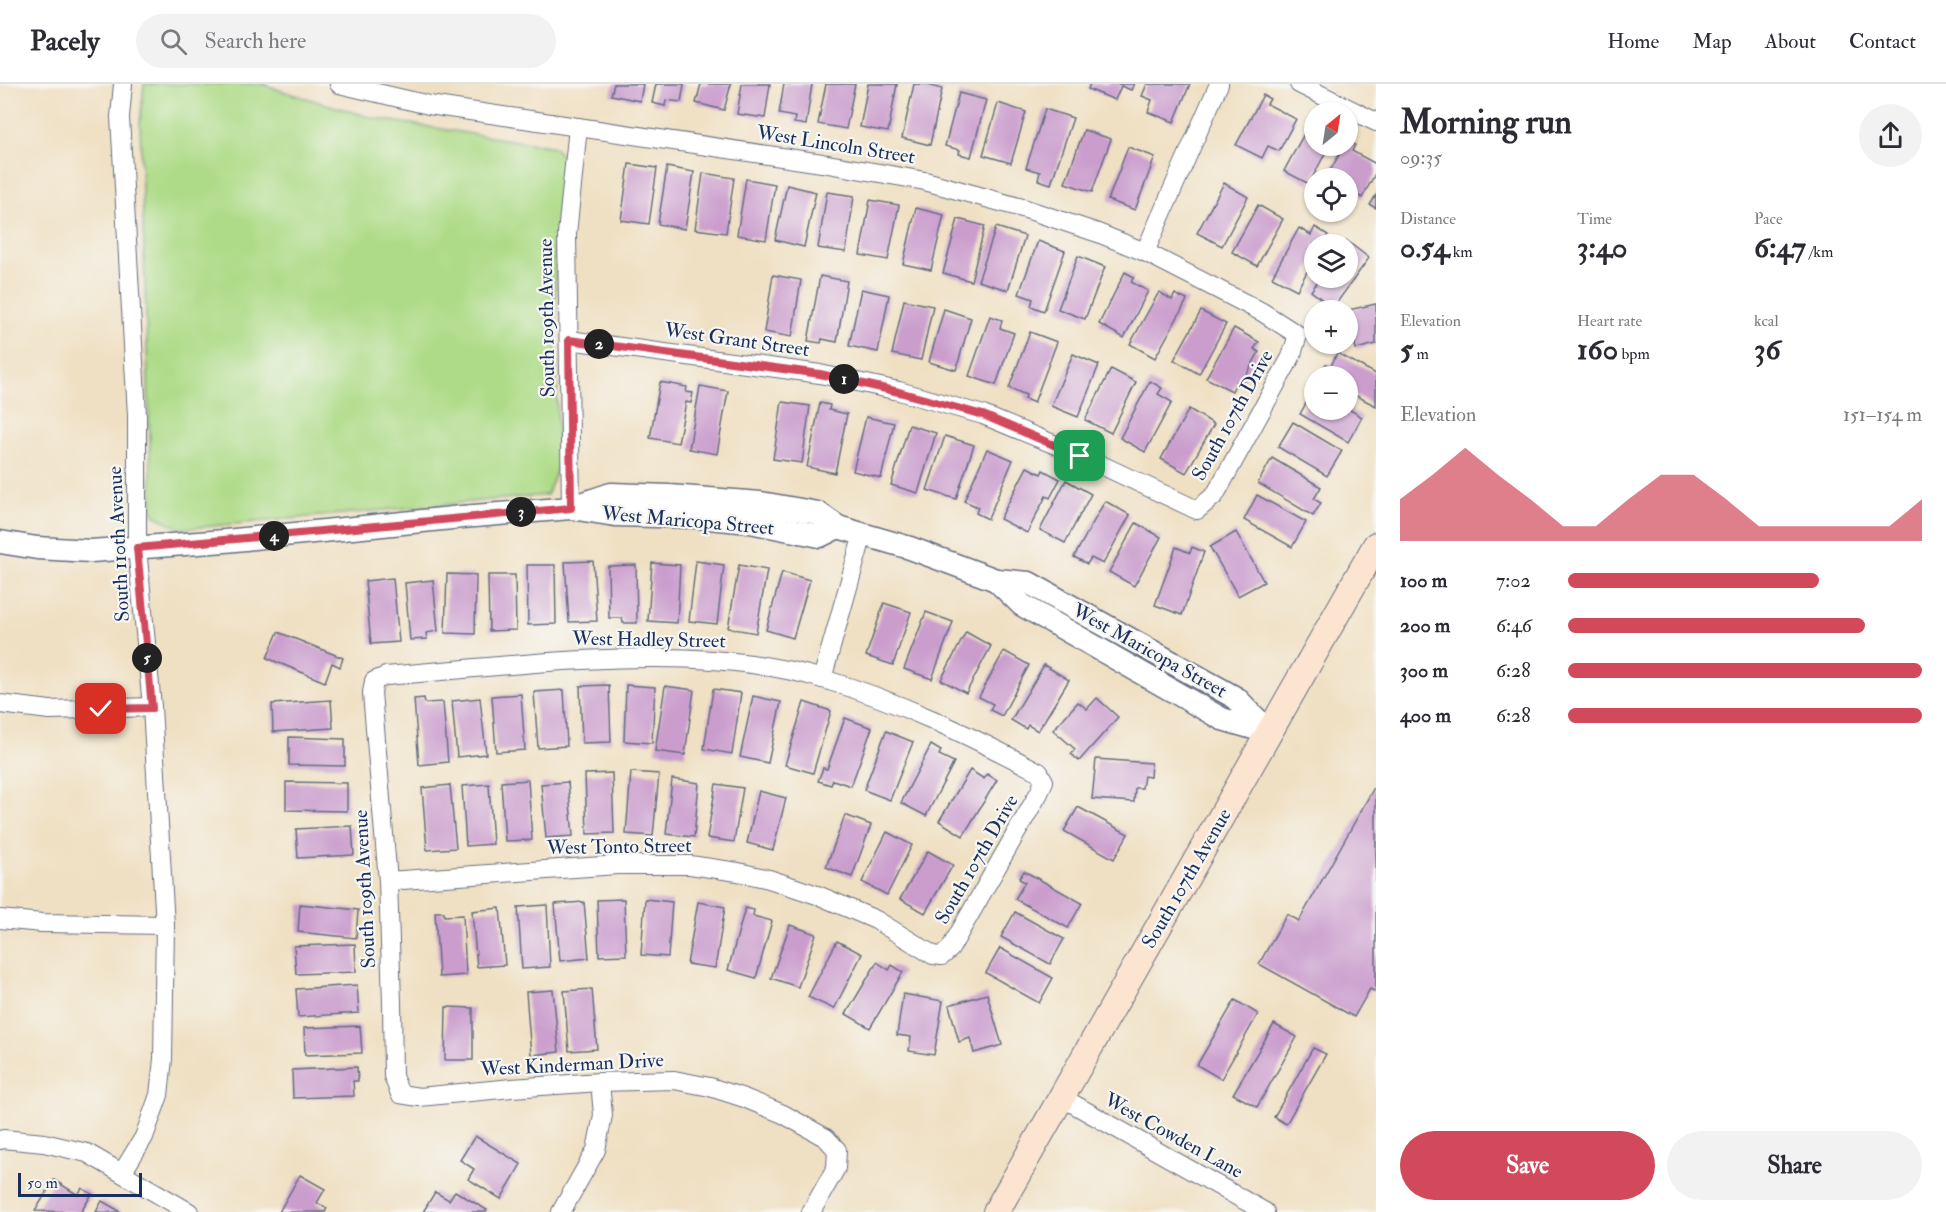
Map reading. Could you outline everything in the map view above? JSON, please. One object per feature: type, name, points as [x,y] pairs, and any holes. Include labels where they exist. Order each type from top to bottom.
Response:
[{"type":"main road","name":"South 107th Avenue","points":[[996,1212],[1376,545]]},
{"type":"street","name":"South 110th Avenue","points":[[122,1173],[144,1137],[159,1095],[163,1059],[165,925],[152,708],[137,548],[137,415],[120,117],[123,84]]},
{"type":"street","name":"West Lincoln Street","points":[[339,84],[429,105],[822,163],[924,181],[1026,208],[1098,233],[1144,252],[1262,312],[1298,335]]},
{"type":"street","points":[[1144,252],[1218,84]]},
{"type":"street","points":[[1299,84],[1376,122]]},
{"type":"street","name":"South 109th Avenue","points":[[571,508],[567,234],[578,127]]},
{"type":"street","name":"South 107th Drive","points":[[1197,510],[1215,495],[1291,357],[1298,335]]},
{"type":"street","name":"West Grant Street","points":[[569,340],[820,374],[899,392],[983,415],[1080,456],[1197,510]]},
{"type":"street","name":"West Maricopa Street","points":[[0,542],[37,548],[91,551],[571,508],[615,515],[698,517],[750,522],[820,536],[838,527],[910,548],[996,580],[1029,583],[1236,698],[1269,732]]},
{"type":"street","points":[[822,679],[863,534]]},
{"type":"street","name":"West Hadley Street","points":[[374,681],[398,674],[610,658],[705,658],[777,669],[822,679],[893,703],[965,734],[1040,772],[1044,781]]},
{"type":"street","name":"South 109th Avenue","points":[[374,681],[372,693],[388,881],[393,1076],[400,1094]]},
{"type":"street","points":[[0,704],[50,710],[152,708]]},
{"type":"street","name":"South 107th Drive","points":[[942,956],[950,948],[1044,781]]},
{"type":"street","name":"West Tonto Street","points":[[388,881],[617,865],[690,865],[769,879],[820,896],[876,920],[933,955],[942,956]]},
{"type":"street","points":[[0,919],[42,923],[165,925]]},
{"type":"street","name":"West Kinderman Drive","points":[[400,1094],[419,1097],[600,1082],[674,1080],[710,1087],[783,1114],[826,1138],[837,1150],[836,1168],[811,1212]]},
{"type":"street","points":[[561,1212],[596,1150],[603,1115],[600,1082]]},
{"type":"street","name":"West Cowden Lane","points":[[1061,1097],[1265,1212]]},
{"type":"street","points":[[0,1140],[45,1143],[87,1153],[189,1212]]},
{"type":"green space","points":[[144,84],[264,84],[373,118],[554,147],[564,159],[555,254],[558,467],[547,495],[181,529],[154,515],[140,124]]},
{"type":"building","points":[[614,84],[643,84],[640,101],[611,95]]},
{"type":"building","points":[[656,84],[684,84],[681,102],[666,100],[665,106],[652,103]]},
{"type":"building","points":[[701,84],[731,84],[724,110],[696,103]]},
{"type":"building","points":[[742,84],[770,84],[765,118],[737,114]]},
{"type":"building","points":[[784,84],[812,84],[806,125],[794,123],[795,117],[779,114]]},
{"type":"building","points":[[826,84],[855,84],[846,129],[818,124]]},
{"type":"building","points":[[868,84],[897,84],[888,132],[860,127]]},
{"type":"building","points":[[914,84],[930,84],[930,86],[942,89],[930,145],[902,138]]},
{"type":"building","points":[[1090,84],[1134,84],[1131,90],[1121,86],[1115,100],[1088,89]]},
{"type":"building","points":[[1147,84],[1190,84],[1174,122],[1148,112],[1152,100],[1142,96]]},
{"type":"building","points":[[959,93],[986,100],[971,157],[959,154],[960,150],[945,146]]},
{"type":"building","points":[[1263,95],[1270,99],[1267,104],[1296,119],[1279,151],[1268,146],[1262,158],[1236,145]]},
{"type":"building","points":[[998,103],[1026,112],[1011,163],[983,155]]},
{"type":"building","points":[[1045,109],[1073,118],[1051,184],[1038,180],[1040,172],[1026,168]]},
{"type":"building","points":[[1084,130],[1111,139],[1092,192],[1065,183]]},
{"type":"building","points":[[1304,134],[1304,156],[1324,156],[1317,168],[1304,168],[1304,181],[1284,171]]},
{"type":"building","points":[[1128,147],[1155,157],[1135,210],[1108,200]]},
{"type":"building","points":[[1358,154],[1376,164],[1376,172],[1362,198],[1358,196],[1358,168],[1332,168],[1338,156]]},
{"type":"building","points":[[629,164],[657,168],[649,224],[621,220]]},
{"type":"building","points":[[667,167],[694,172],[685,229],[658,224]]},
{"type":"building","points":[[703,173],[734,178],[726,233],[695,229]]},
{"type":"building","points":[[746,179],[775,184],[766,240],[737,235]]},
{"type":"building","points":[[1224,183],[1248,197],[1222,246],[1197,233]]},
{"type":"building","points":[[787,185],[816,192],[804,247],[775,240]]},
{"type":"building","points":[[827,192],[854,196],[846,252],[818,248]]},
{"type":"building","points":[[1376,195],[1376,208],[1370,205]]},
{"type":"building","points":[[870,200],[899,205],[888,260],[860,255]]},
{"type":"building","points":[[1258,205],[1283,219],[1257,266],[1232,252]]},
{"type":"building","points":[[916,208],[944,215],[931,270],[903,264]]},
{"type":"building","points":[[958,219],[985,226],[971,281],[943,273]]},
{"type":"building","points":[[996,227],[1025,236],[1008,290],[978,281]]},
{"type":"building","points":[[1315,227],[1326,234],[1312,234]]},
{"type":"building","points":[[1299,228],[1309,234],[1304,234],[1304,277],[1297,290],[1272,277]]},
{"type":"building","points":[[1038,241],[1065,251],[1044,311],[1031,306],[1033,299],[1019,294]]},
{"type":"building","points":[[1358,250],[1369,258],[1358,273]]},
{"type":"building","points":[[1078,256],[1105,267],[1085,319],[1058,309]]},
{"type":"building","points":[[1125,272],[1134,277],[1131,282],[1148,291],[1124,338],[1099,324]]},
{"type":"building","points":[[773,275],[801,280],[792,337],[764,332]]},
{"type":"building","points":[[820,276],[847,281],[837,342],[822,339],[821,343],[808,341]]},
{"type":"building","points":[[1313,288],[1347,288],[1339,300],[1323,300],[1311,291]]},
{"type":"building","points":[[861,289],[889,295],[878,352],[849,346]]},
{"type":"building","points":[[1159,292],[1172,300],[1175,294],[1187,300],[1155,358],[1130,344]]},
{"type":"building","points":[[904,300],[933,306],[921,360],[892,354]]},
{"type":"building","points":[[1376,304],[1376,344],[1358,348],[1358,308]]},
{"type":"building","points":[[944,309],[971,318],[956,370],[929,362]]},
{"type":"building","points":[[1201,311],[1226,324],[1199,374],[1174,360]]},
{"type":"building","points":[[990,316],[1002,320],[1000,328],[1014,333],[996,385],[969,376]]},
{"type":"building","points":[[1234,328],[1259,342],[1254,349],[1259,352],[1242,383],[1237,381],[1232,391],[1206,378]]},
{"type":"building","points":[[1030,332],[1057,342],[1034,403],[1025,399],[1026,395],[1009,388]]},
{"type":"building","points":[[1073,354],[1099,365],[1078,417],[1051,406]]},
{"type":"building","points":[[1337,354],[1339,354],[1376,374],[1376,406],[1358,397],[1358,366],[1331,366]]},
{"type":"building","points":[[1111,369],[1136,382],[1111,433],[1085,420]]},
{"type":"building","points":[[1150,381],[1162,388],[1158,394],[1172,402],[1145,452],[1120,438]]},
{"type":"building","points":[[660,382],[687,387],[686,392],[693,393],[691,403],[686,402],[678,443],[650,438]]},
{"type":"building","points":[[700,386],[728,391],[717,454],[689,449]]},
{"type":"building","points":[[782,402],[810,406],[802,463],[773,459]]},
{"type":"building","points":[[820,403],[830,405],[829,410],[847,414],[835,473],[807,467]]},
{"type":"building","points":[[1189,409],[1214,424],[1186,473],[1161,459]]},
{"type":"building","points":[[1358,415],[1362,417],[1348,442],[1310,420],[1358,420]]},
{"type":"building","points":[[866,417],[894,423],[881,478],[853,471]]},
{"type":"building","points":[[1293,422],[1342,451],[1327,476],[1278,447]]},
{"type":"building","points":[[909,425],[936,433],[918,493],[891,485]]},
{"type":"building","points":[[945,436],[974,445],[956,499],[927,490]]},
{"type":"building","points":[[987,449],[1013,460],[988,519],[976,513],[978,507],[964,501]]},
{"type":"building","points":[[1272,458],[1321,487],[1314,499],[1321,503],[1313,516],[1258,483]]},
{"type":"building","points":[[1027,467],[1041,474],[1043,470],[1060,479],[1050,498],[1046,496],[1027,533],[1000,519]]},
{"type":"building","points":[[1066,480],[1091,494],[1065,543],[1040,530]]},
{"type":"building","points":[[1257,495],[1306,522],[1292,547],[1244,520]]},
{"type":"building","points":[[1105,501],[1130,515],[1103,564],[1091,558],[1087,564],[1074,557]]},
{"type":"building","points":[[1136,523],[1161,537],[1134,586],[1109,572]]},
{"type":"building","points":[[1236,532],[1264,582],[1238,596],[1210,547]]},
{"type":"building","points":[[1176,547],[1190,553],[1192,547],[1204,552],[1182,615],[1155,605]]},
{"type":"building","points":[[593,561],[597,621],[569,622],[565,562]]},
{"type":"building","points":[[696,561],[724,565],[717,624],[689,621]]},
{"type":"building","points":[[652,563],[680,565],[677,623],[648,621]]},
{"type":"building","points":[[527,565],[555,565],[556,624],[528,625]]},
{"type":"building","points":[[636,565],[637,623],[623,623],[622,618],[609,618],[608,566]]},
{"type":"building","points":[[739,565],[767,570],[756,633],[728,628]]},
{"type":"building","points":[[782,572],[810,580],[793,638],[766,630]]},
{"type":"building","points":[[447,574],[476,575],[475,634],[445,633]]},
{"type":"building","points":[[488,575],[515,575],[516,630],[489,631]]},
{"type":"building","points":[[393,578],[399,642],[371,644],[365,581]]},
{"type":"building","points":[[433,580],[438,631],[426,633],[427,639],[410,640],[405,583]]},
{"type":"building","points":[[884,603],[911,612],[893,665],[866,656]]},
{"type":"building","points":[[926,612],[953,622],[932,679],[904,669]]},
{"type":"building","points":[[278,632],[343,658],[340,667],[332,663],[325,682],[267,658]]},
{"type":"building","points":[[966,632],[991,646],[966,693],[941,680]]},
{"type":"building","points":[[1004,651],[1029,665],[1002,716],[990,710],[993,704],[979,697]]},
{"type":"building","points":[[1044,665],[1069,680],[1038,731],[1028,725],[1026,729],[1011,720]]},
{"type":"building","points":[[609,685],[611,742],[582,743],[580,686]]},
{"type":"building","points":[[626,685],[655,687],[652,743],[624,741]]},
{"type":"building","points":[[665,686],[694,690],[685,755],[655,751]]},
{"type":"building","points":[[713,689],[741,693],[732,754],[704,749]]},
{"type":"building","points":[[564,690],[567,746],[538,748],[534,692]]},
{"type":"building","points":[[521,694],[525,750],[496,752],[492,696]]},
{"type":"building","points":[[753,696],[781,702],[768,763],[740,757]]},
{"type":"building","points":[[424,698],[425,703],[443,702],[448,762],[419,765],[414,699]]},
{"type":"building","points":[[480,698],[486,754],[457,757],[452,701]]},
{"type":"building","points":[[1097,698],[1118,717],[1079,761],[1071,754],[1075,749],[1053,730],[1078,702],[1087,709]]},
{"type":"building","points":[[331,700],[333,728],[273,732],[272,704]]},
{"type":"building","points":[[804,702],[831,711],[813,773],[785,765]]},
{"type":"building","points":[[845,718],[872,728],[851,786],[833,780],[831,785],[818,781],[823,768],[827,769]]},
{"type":"building","points":[[886,731],[913,742],[890,800],[864,790]]},
{"type":"building","points":[[289,737],[345,739],[345,766],[289,765]]},
{"type":"building","points":[[931,745],[941,751],[939,755],[954,762],[926,816],[901,803]]},
{"type":"building","points":[[1096,759],[1151,763],[1150,777],[1144,776],[1142,788],[1135,788],[1134,802],[1092,799]]},
{"type":"building","points":[[970,770],[984,779],[987,774],[997,780],[963,836],[939,821]]},
{"type":"building","points":[[631,772],[659,774],[653,836],[626,834]]},
{"type":"building","points":[[612,773],[614,833],[587,834],[585,774]]},
{"type":"building","points":[[672,779],[699,783],[694,837],[666,834]]},
{"type":"building","points":[[528,780],[532,840],[505,841],[501,782]]},
{"type":"building","points":[[286,782],[347,783],[347,811],[286,810]]},
{"type":"building","points":[[568,782],[573,836],[546,838],[541,784]]},
{"type":"building","points":[[489,784],[493,844],[466,846],[462,786]]},
{"type":"building","points":[[716,784],[743,788],[734,842],[707,838]]},
{"type":"building","points":[[1376,784],[1376,992],[1370,989],[1354,1017],[1259,964],[1287,914],[1299,921]]},
{"type":"building","points":[[450,785],[456,848],[427,850],[422,788]]},
{"type":"building","points":[[759,791],[786,798],[773,850],[747,843]]},
{"type":"building","points":[[1078,807],[1128,834],[1114,859],[1064,831]]},
{"type":"building","points":[[845,815],[871,825],[852,877],[826,867]]},
{"type":"building","points":[[352,826],[354,855],[298,858],[296,829]]},
{"type":"building","points":[[887,832],[912,845],[887,895],[862,882]]},
{"type":"building","points":[[928,851],[953,865],[925,913],[900,899]]},
{"type":"building","points":[[1024,871],[1082,903],[1068,928],[1015,899],[1025,882],[1019,879]]},
{"type":"building","points":[[624,899],[626,955],[599,956],[597,900]]},
{"type":"building","points":[[645,899],[672,902],[668,957],[641,955]]},
{"type":"building","points":[[584,902],[589,958],[560,961],[555,904]]},
{"type":"building","points":[[698,902],[725,907],[715,968],[687,964]]},
{"type":"building","points":[[300,904],[358,910],[356,938],[298,932]]},
{"type":"building","points":[[547,905],[550,967],[522,969],[518,907]]},
{"type":"building","points":[[500,908],[505,965],[477,967],[472,911]]},
{"type":"building","points":[[745,908],[754,910],[753,916],[772,921],[756,978],[728,970]]},
{"type":"building","points":[[435,912],[444,912],[444,916],[463,915],[466,975],[439,977]]},
{"type":"building","points":[[1015,912],[1064,939],[1050,964],[1001,937]]},
{"type":"building","points":[[790,925],[816,934],[798,987],[771,978]]},
{"type":"building","points":[[837,941],[862,954],[834,1009],[808,997]]},
{"type":"building","points":[[355,944],[356,972],[296,974],[294,946]]},
{"type":"building","points":[[1000,948],[1053,978],[1039,1003],[986,973]]},
{"type":"building","points":[[877,962],[889,970],[892,965],[903,972],[870,1028],[846,1014]]},
{"type":"building","points":[[357,985],[359,1013],[298,1017],[296,989]]},
{"type":"building","points":[[592,989],[597,1049],[569,1051],[564,991]]},
{"type":"building","points":[[553,990],[559,1052],[531,1055],[526,992]]},
{"type":"building","points":[[903,994],[943,1001],[934,1055],[909,1051],[911,1037],[897,1035]]},
{"type":"building","points":[[987,994],[1002,1045],[974,1053],[970,1038],[959,1042],[949,1005]]},
{"type":"building","points":[[1235,1000],[1258,1014],[1221,1079],[1197,1065]]},
{"type":"building","points":[[446,1007],[473,1008],[473,1060],[445,1060]]},
{"type":"building","points":[[1274,1024],[1297,1037],[1257,1107],[1233,1094]]},
{"type":"building","points":[[360,1026],[362,1053],[305,1055],[304,1028]]},
{"type":"building","points":[[1313,1048],[1326,1054],[1286,1124],[1274,1117]]},
{"type":"building","points":[[357,1067],[358,1081],[353,1081],[354,1096],[293,1098],[292,1070]]},
{"type":"building","points":[[475,1136],[521,1164],[501,1199],[468,1179],[474,1169],[460,1160]]},
{"type":"building","points":[[300,1175],[325,1189],[317,1203],[327,1208],[325,1212],[279,1212]]},
{"type":"building","points":[[54,1180],[78,1195],[82,1188],[92,1194],[81,1212],[35,1211]]},
{"type":"building","points":[[455,1191],[487,1210],[486,1212],[423,1212],[435,1192],[449,1200]]},
{"type":"building","points":[[102,1201],[121,1212],[96,1212]]},
{"type":"route","points":[[101,709],[152,708],[137,548],[571,508],[569,340],[820,374],[899,392],[983,415],[1080,456]]}]
